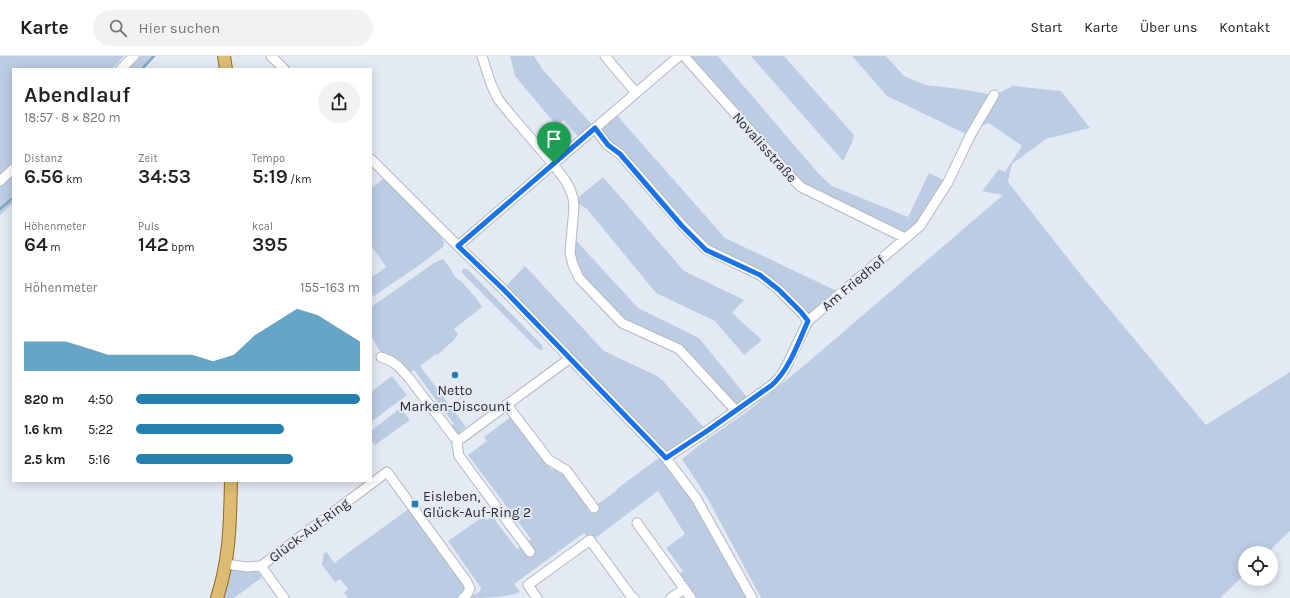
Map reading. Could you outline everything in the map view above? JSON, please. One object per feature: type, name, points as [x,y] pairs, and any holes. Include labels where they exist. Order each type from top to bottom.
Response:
[{"type":"main road","points":[[224,56],[226,68]]},
{"type":"main road","points":[[217,598],[226,564],[230,533],[231,482]]},
{"type":"street","points":[[122,68],[134,56]]},
{"type":"street","points":[[271,56],[283,68]]},
{"type":"street","points":[[482,56],[491,84],[498,98],[553,164],[565,180],[574,198],[570,254],[579,278],[622,323],[679,349],[736,411]]},
{"type":"street","points":[[605,56],[636,93]]},
{"type":"street","points":[[458,246],[679,56]]},
{"type":"street","name":"Novalisstraße","points":[[684,56],[801,187],[905,238]]},
{"type":"street","name":"Am Friedhof","points":[[666,458],[772,385],[785,369],[808,321],[920,226],[948,182],[970,136],[994,95]]},
{"type":"street","points":[[595,128],[608,145],[620,154],[682,226],[706,250],[760,275],[779,290],[808,321]]},
{"type":"street","points":[[372,160],[503,289],[666,458],[696,498],[752,598]]},
{"type":"street","points":[[0,181],[12,170]]},
{"type":"street","points":[[381,357],[398,366],[409,378],[458,442],[459,456],[530,552]]},
{"type":"street","points":[[458,442],[569,359]]},
{"type":"street","points":[[507,405],[549,460],[566,470],[594,508]]},
{"type":"street","name":"Glück-Auf-Ring","points":[[226,564],[247,567],[260,566],[387,472],[467,582],[470,589],[463,598]]},
{"type":"street","points":[[637,523],[691,598]]},
{"type":"street","points":[[537,598],[528,585],[590,540],[634,598]]},
{"type":"street","name":"Glück-Auf-Ring","points":[[260,566],[284,598]]},
{"type":"street","points":[[671,598],[684,589]]},
{"type":"shaded area","points":[[0,56],[124,56],[113,68],[12,68],[12,164],[0,175]]},
{"type":"shaded area","points":[[141,56],[155,56],[145,68],[129,68]]},
{"type":"shaded area","points":[[510,56],[534,56],[543,70],[595,128],[614,112],[725,238],[841,293],[808,321],[779,290],[715,254],[620,154],[590,133],[581,140],[564,120],[557,126],[515,76]]},
{"type":"shaded area","points":[[684,56],[718,56],[818,173],[832,186],[908,217],[929,173],[948,182],[905,238],[808,191]]},
{"type":"shaded area","points":[[751,56],[784,56],[854,135],[852,143],[843,161]]},
{"type":"shaded area","points":[[852,56],[886,56],[904,76],[925,85],[994,95],[1013,86],[1061,91],[1090,128],[1046,139],[1012,164],[1008,182],[1081,275],[1206,425],[1290,372],[1290,531],[1274,546],[1238,546],[1238,581],[1220,598],[761,598],[708,499],[682,459],[748,411],[800,369],[1003,195],[982,191],[999,169],[1005,172],[1022,146],[989,123],[976,127],[970,136],[887,96]]},
{"type":"shaded area","points":[[12,176],[12,204],[0,215],[0,187]]},
{"type":"shaded area","points":[[603,177],[684,271],[744,300],[732,313],[762,340],[744,355],[715,321],[656,293],[587,209],[574,201]]},
{"type":"shaded area","points":[[384,178],[441,236],[444,243],[443,247],[421,264],[372,297],[372,277],[386,267],[372,246],[372,188]]},
{"type":"shaded area","points":[[572,236],[638,308],[699,338],[750,401],[736,411],[685,354],[622,323],[573,265]]},
{"type":"shaded area","points":[[443,259],[455,277],[463,283],[482,307],[454,329],[458,334],[454,340],[437,355],[436,354],[420,366],[466,427],[456,435],[450,427],[454,424],[414,370],[410,373],[403,364],[395,358],[381,353],[372,338],[372,306],[434,263]]},
{"type":"shaded area","points":[[525,266],[604,351],[657,376],[707,431],[666,458],[503,289]]},
{"type":"shaded area","points":[[462,269],[467,269],[542,345],[543,350],[538,349],[462,273]]},
{"type":"shaded area","points":[[392,376],[407,395],[372,421],[372,391]]},
{"type":"shaded area","points":[[398,410],[402,410],[410,420],[375,445],[372,441],[372,430]]},
{"type":"shaded area","points":[[512,416],[552,470],[555,468],[560,474],[563,472],[587,504],[588,511],[660,457],[692,501],[748,598],[696,598],[678,574],[683,571],[666,548],[685,534],[658,491],[594,539],[589,539],[584,533],[514,584],[520,592],[501,597],[469,598],[480,591],[481,588],[448,541],[484,516],[487,520],[492,516],[517,549],[531,539],[468,455],[487,441],[484,437]]},
{"type":"shaded area","points":[[410,508],[465,585],[465,591],[460,598],[348,598],[344,593],[348,589],[340,579],[335,582],[322,565],[324,553],[327,552],[334,563]]},
{"type":"shaded area","points":[[231,570],[254,571],[261,574],[261,578],[234,598],[220,598],[227,573]]},
{"type":"waterway","points":[[143,68],[154,56]]},
{"type":"waterway","points":[[0,209],[12,199]]},
{"type":"place","name":"Netto Marken-Discount","points":[[455,375]]},
{"type":"place","name":"Eisleben, Glück-Auf-Ring 2","points":[[415,504]]},
{"type":"route","points":[[595,128],[608,145],[620,154],[682,226],[706,250],[760,275],[779,290],[808,321],[785,369],[772,385],[666,458],[503,289],[458,246],[554,163],[595,128]]}]
